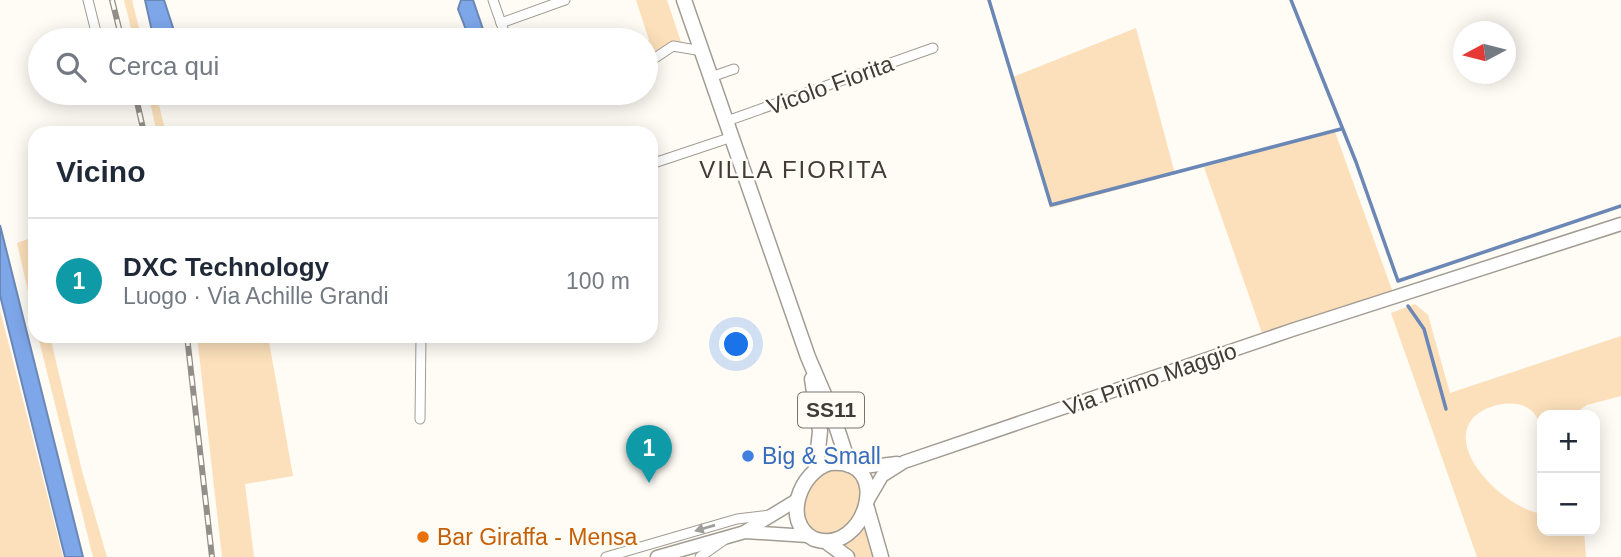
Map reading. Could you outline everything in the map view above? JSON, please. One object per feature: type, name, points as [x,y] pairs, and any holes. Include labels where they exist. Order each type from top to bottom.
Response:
[{"type":"main road","name":"SS11","points":[[684,0],[805,351],[852,467],[865,481],[867,502],[881,557]]},
{"type":"main road","name":"Via Primo Maggio","points":[[852,467],[904,462],[1396,296],[1618,225]]},
{"type":"main road","name":"SS11","points":[[797,500],[816,469],[819,422],[805,351]]},
{"type":"main road","points":[[816,469],[832,462],[852,467]]},
{"type":"main road","name":"Via Primo Maggio","points":[[867,502],[882,476],[904,462]]},
{"type":"main road","points":[[746,532],[797,500]]},
{"type":"main road","points":[[797,500],[797,520],[808,536]]},
{"type":"main road","points":[[828,543],[843,541],[854,534],[867,502]]},
{"type":"main road","points":[[657,557],[746,532],[808,536],[828,543],[847,557]]},
{"type":"street","points":[[88,0],[95,28]]},
{"type":"street","points":[[493,0],[503,28]]},
{"type":"street","points":[[501,23],[565,0]]},
{"type":"street","points":[[658,55],[670,46],[702,51]]},
{"type":"street","name":"Vicolo Fiorita","points":[[727,121],[933,48]]},
{"type":"street","points":[[711,77],[734,69]]},
{"type":"street","points":[[658,162],[732,137]]},
{"type":"street","points":[[420,419],[422,343]]},
{"type":"street","points":[[606,557],[737,519],[772,515]]},
{"type":"street","points":[[700,557],[728,536]]},
{"type":"shaded area","points":[[124,0],[132,0],[139,28],[131,28]]},
{"type":"shaded area","points":[[636,0],[667,0],[681,42],[666,44],[658,50],[658,28],[645,28]]},
{"type":"shaded area","points":[[1136,28],[1175,174],[1050,208],[1013,77]]},
{"type":"shaded area","points":[[151,105],[159,105],[164,126],[155,126]]},
{"type":"shaded area","points":[[1335,132],[1392,290],[1262,333],[1204,167]]},
{"type":"shaded area","points":[[28,239],[28,291],[17,243]]},
{"type":"shaded area","points":[[1415,304],[1428,315],[1450,393],[1621,336],[1621,396],[1587,405],[1580,410],[1537,410],[1537,418],[1530,409],[1522,405],[1493,406],[1476,415],[1470,422],[1466,436],[1468,450],[1486,479],[1514,503],[1537,512],[1537,536],[1584,536],[1586,557],[1477,557],[1391,313]]},
{"type":"shaded area","points":[[0,310],[63,557],[0,557]]},
{"type":"shaded area","points":[[40,343],[52,343],[82,471],[107,557],[93,557]]},
{"type":"shaded area","points":[[198,343],[269,343],[293,476],[245,484],[254,557],[222,557]]},
{"type":"shaded area","points":[[828,470],[855,477],[862,494],[854,515],[838,536],[811,528],[803,511],[810,490]]},
{"type":"shaded area","points":[[865,526],[875,557],[855,557],[841,547],[856,538]]},
{"type":"water","points":[[145,0],[164,0],[173,28],[151,28]]},
{"type":"water","points":[[461,0],[473,0],[483,28],[465,28],[458,9]]},
{"type":"water","points":[[0,225],[83,557],[65,557],[0,295]]},
{"type":"waterway","points":[[989,0],[1051,205],[1341,129]]},
{"type":"waterway","points":[[1291,0],[1356,162],[1398,281],[1621,206]]},
{"type":"waterway","points":[[1408,306],[1424,329],[1446,409]]},
{"type":"railway","points":[[112,0],[119,28]]},
{"type":"railway","points":[[138,105],[142,126]]},
{"type":"railway","points":[[188,343],[212,557]]},
{"type":"place","name":"Big & Small","points":[[748,456]]},
{"type":"place","name":"DXC Technology","points":[[649,483]]},
{"type":"place","name":"Bar Giraffa - Mensa","points":[[423,537]]},
{"type":"district","name":"VILLA FIORITA","points":[[794,170]]}]
